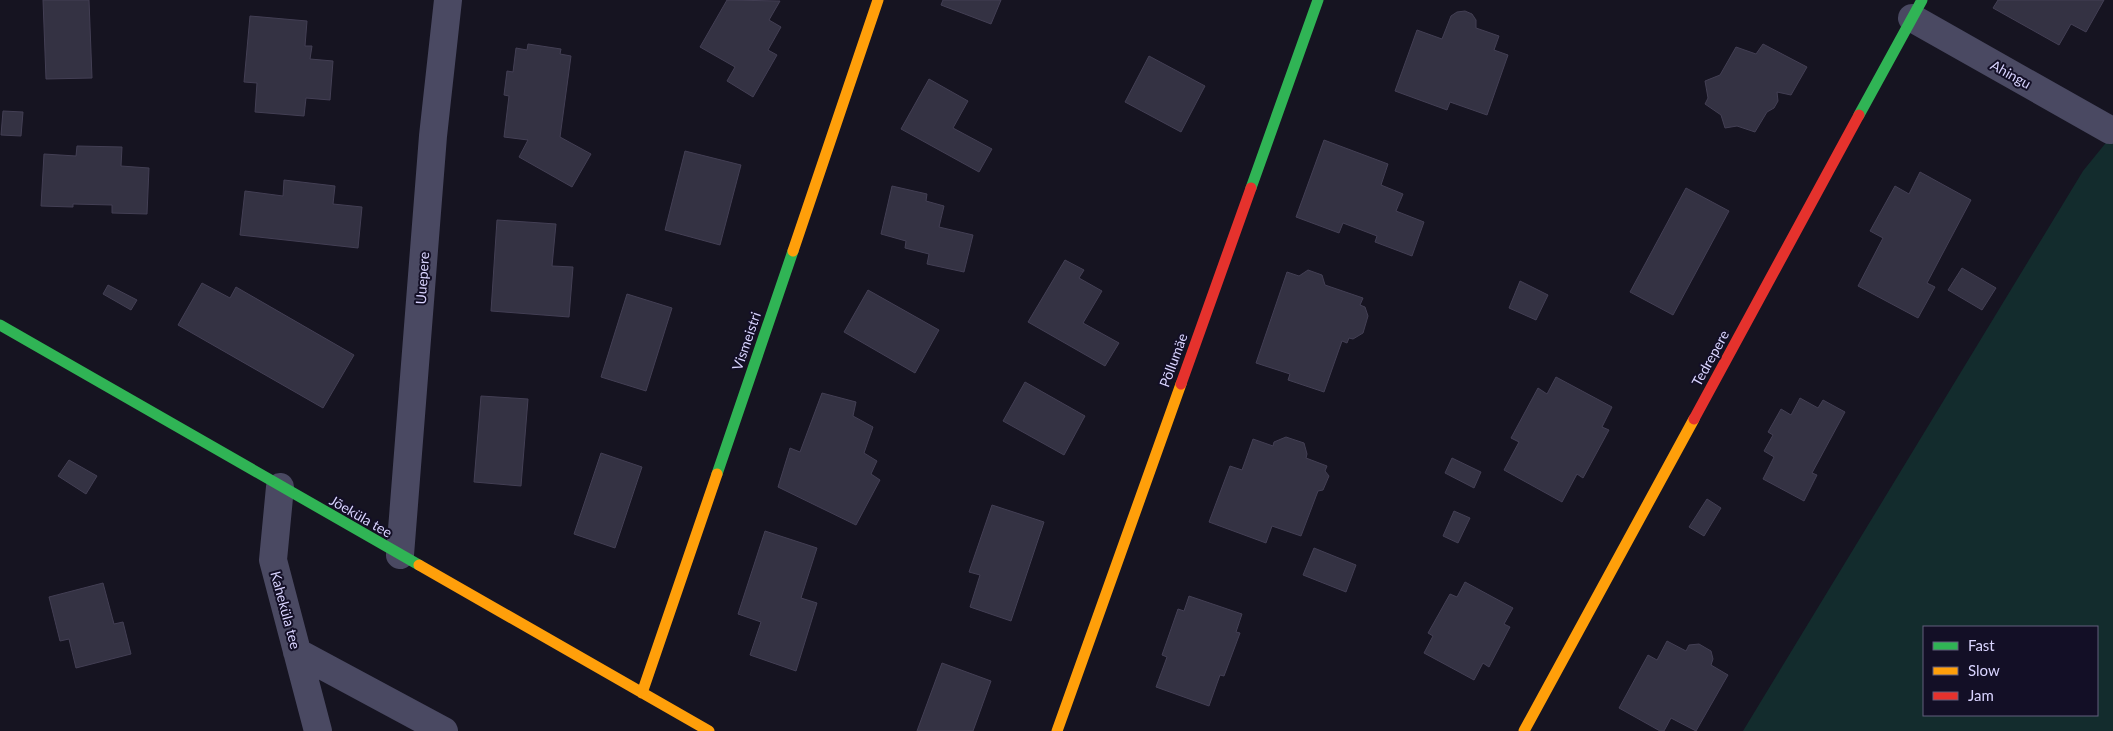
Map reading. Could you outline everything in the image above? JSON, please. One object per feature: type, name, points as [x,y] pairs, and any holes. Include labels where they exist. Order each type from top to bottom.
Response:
[{"type":"street","name":"Uuepere","points":[[400,556],[433,136],[448,0]]},
{"type":"street","name":"Vismeistri","points":[[642,692],[878,0]]},
{"type":"street","name":"Põllumäe","points":[[1057,731],[1318,0]]},
{"type":"street","name":"Ahingu","points":[[1917,9],[2110,130]]},
{"type":"street","name":"Tedrepere","points":[[1524,731],[1917,9]]},
{"type":"street","name":"Jõeküla tee","points":[[0,325],[400,556],[709,731]]},
{"type":"street","name":"Kaheküla tee","points":[[280,487],[273,560],[318,731]]},
{"type":"street","points":[[297,652],[444,731]]},
{"type":"green space","points":[[2113,134],[2113,731],[1743,731],[2083,171]]},
{"type":"building","points":[[43,0],[89,0],[92,78],[46,79]]},
{"type":"building","points":[[727,0],[780,1],[769,20],[781,27],[768,50],[777,55],[753,97],[727,81],[735,67],[700,47]]},
{"type":"building","points":[[943,0],[1001,0],[991,24],[941,5]]},
{"type":"building","points":[[1998,0],[2104,0],[2086,32],[2071,24],[2059,45],[1993,8]]},
{"type":"building","points":[[1465,11],[1472,14],[1476,20],[1476,28],[1499,36],[1494,50],[1508,55],[1487,115],[1450,102],[1447,110],[1395,91],[1417,30],[1442,39],[1451,16],[1457,12]]},
{"type":"building","points":[[250,16],[307,21],[305,46],[312,46],[310,59],[333,61],[330,100],[306,98],[304,116],[255,112],[257,83],[244,82]]},
{"type":"building","points":[[528,44],[561,49],[560,54],[571,56],[560,137],[591,154],[572,187],[519,157],[528,140],[504,137],[509,96],[504,95],[507,71],[513,72],[516,48],[527,50]]},
{"type":"building","points":[[1763,44],[1807,67],[1791,95],[1777,92],[1778,101],[1774,108],[1767,112],[1755,132],[1737,126],[1725,128],[1721,115],[1705,104],[1708,98],[1705,81],[1720,75],[1736,47],[1756,54]]},
{"type":"building","points":[[1149,56],[1205,86],[1181,132],[1125,102]]},
{"type":"building","points":[[929,79],[968,101],[953,128],[992,149],[979,172],[901,129]]},
{"type":"building","points":[[3,111],[23,112],[21,136],[1,135]]},
{"type":"building","points":[[1324,140],[1388,164],[1381,185],[1403,194],[1396,211],[1424,222],[1412,256],[1375,242],[1377,236],[1343,223],[1339,233],[1296,217]]},
{"type":"building","points":[[77,146],[122,147],[121,166],[149,168],[147,214],[112,213],[112,205],[73,204],[73,207],[41,206],[44,154],[76,156]]},
{"type":"building","points":[[685,151],[741,165],[720,245],[665,230]]},
{"type":"building","points":[[1920,172],[1971,200],[1927,283],[1935,287],[1918,318],[1858,286],[1883,238],[1870,231],[1895,186],[1909,194]]},
{"type":"building","points":[[284,180],[335,186],[333,204],[362,207],[358,248],[240,235],[245,191],[283,196]]},
{"type":"building","points":[[892,186],[927,194],[926,201],[944,206],[939,227],[973,235],[964,272],[927,264],[929,254],[905,248],[906,241],[881,234]]},
{"type":"building","points":[[1686,188],[1729,211],[1673,315],[1630,292]]},
{"type":"building","points":[[497,220],[556,224],[552,266],[573,267],[569,317],[491,311]]},
{"type":"building","points":[[1065,260],[1084,270],[1079,278],[1102,291],[1083,323],[1119,343],[1105,366],[1028,322]]},
{"type":"building","points":[[1962,268],[1996,288],[1982,310],[1948,290]]},
{"type":"building","points":[[1308,270],[1322,275],[1325,285],[1363,298],[1360,305],[1365,307],[1368,316],[1363,333],[1353,339],[1349,338],[1347,343],[1342,341],[1324,392],[1288,380],[1290,374],[1256,363],[1287,272],[1299,276]]},
{"type":"building","points":[[1520,281],[1548,295],[1536,320],[1509,308]]},
{"type":"building","points":[[202,283],[230,298],[236,287],[354,355],[323,408],[178,325]]},
{"type":"building","points":[[108,285],[137,300],[131,310],[103,294]]},
{"type":"building","points":[[868,290],[939,330],[915,373],[844,332]]},
{"type":"building","points":[[627,294],[672,308],[646,391],[601,377]]},
{"type":"building","points":[[1556,377],[1612,407],[1602,427],[1609,430],[1583,478],[1577,474],[1562,502],[1504,470],[1519,442],[1511,438],[1538,388],[1547,394]]},
{"type":"building","points":[[1025,382],[1085,416],[1064,455],[1003,421]]},
{"type":"building","points":[[822,393],[856,402],[853,416],[873,427],[864,453],[877,461],[871,474],[880,480],[856,525],[778,487],[790,448],[800,452]]},
{"type":"building","points":[[481,396],[528,399],[521,486],[474,482]]},
{"type":"building","points":[[1800,398],[1818,408],[1823,400],[1845,412],[1812,473],[1817,475],[1804,501],[1763,479],[1774,457],[1764,451],[1773,435],[1768,432],[1781,409],[1791,415]]},
{"type":"building","points":[[1286,437],[1304,443],[1307,454],[1306,458],[1327,466],[1325,471],[1329,476],[1323,490],[1318,491],[1301,536],[1272,526],[1266,543],[1209,522],[1230,466],[1242,470],[1253,439],[1273,446],[1274,442]]},
{"type":"building","points":[[601,453],[642,467],[615,548],[574,534]]},
{"type":"building","points":[[1452,458],[1481,472],[1474,488],[1445,473]]},
{"type":"building","points":[[69,460],[97,476],[86,494],[58,476]]},
{"type":"building","points":[[1707,499],[1721,508],[1704,536],[1689,527]]},
{"type":"building","points":[[992,505],[1044,522],[1011,621],[970,607],[980,575],[969,572]]},
{"type":"building","points":[[1454,511],[1470,518],[1458,543],[1443,536]]},
{"type":"building","points":[[765,531],[817,548],[801,598],[817,603],[796,671],[750,655],[761,622],[738,614]]},
{"type":"building","points":[[1314,548],[1356,565],[1346,592],[1303,575]]},
{"type":"building","points":[[1465,582],[1513,608],[1504,624],[1510,627],[1489,667],[1483,663],[1474,680],[1424,653],[1433,636],[1428,633],[1450,594],[1457,597]]},
{"type":"building","points":[[103,583],[114,624],[123,622],[131,654],[76,668],[69,639],[60,641],[49,597]]},
{"type":"building","points":[[1189,596],[1242,614],[1236,632],[1240,633],[1224,676],[1220,675],[1209,706],[1156,687],[1167,657],[1162,655],[1178,609],[1184,611]]},
{"type":"building","points":[[1667,641],[1686,651],[1689,645],[1699,644],[1711,651],[1713,659],[1711,665],[1728,675],[1696,731],[1671,718],[1664,731],[1660,731],[1619,708],[1648,655],[1657,660]]},
{"type":"building","points":[[942,663],[991,681],[973,731],[917,731]]},
{"type":"traffic: fast","points":[[1251,188],[1318,0]]},
{"type":"traffic: fast","points":[[1859,115],[1922,0]]},
{"type":"traffic: fast","points":[[717,474],[793,251]]},
{"type":"traffic: fast","points":[[0,325],[419,565]]},
{"type":"traffic: slow","points":[[793,251],[878,0]]},
{"type":"traffic: slow","points":[[1057,731],[1181,384]]},
{"type":"traffic: slow","points":[[1524,731],[1694,419]]},
{"type":"traffic: slow","points":[[642,693],[717,474]]},
{"type":"traffic: slow","points":[[419,565],[709,731]]},
{"type":"traffic: jam","points":[[1694,419],[1859,115]]},
{"type":"traffic: jam","points":[[1181,384],[1251,188]]}]
